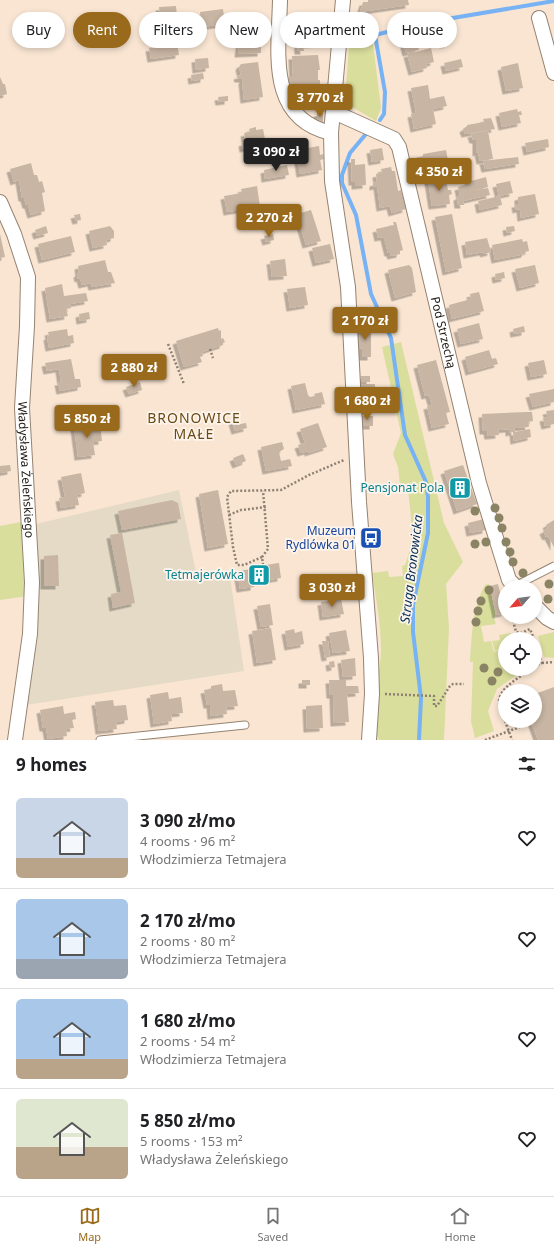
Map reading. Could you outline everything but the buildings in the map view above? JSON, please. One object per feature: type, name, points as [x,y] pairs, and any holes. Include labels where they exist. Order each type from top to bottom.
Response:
[{"type":"street","points":[[280,0],[278,72],[286,101],[298,116],[318,130],[331,133]]},
{"type":"street","points":[[343,0],[331,133],[332,181],[348,287],[359,502],[370,623],[372,694],[369,740]]},
{"type":"street","points":[[539,18],[554,73]]},
{"type":"street","name":"Pod Strzechą","points":[[334,112],[394,139],[399,147],[479,483],[509,580]]},
{"type":"street","name":"Władysława Żeleńskiego","points":[[0,202],[14,234],[28,277],[28,326],[22,408],[32,582],[30,634],[15,740]]},
{"type":"street","points":[[542,613],[554,622]]},
{"type":"lane","points":[[527,580],[554,566]]},
{"type":"lane","points":[[100,740],[245,725]]},
{"type":"path","points":[[168,344],[184,384]]},
{"type":"path","points":[[210,349],[213,358]]},
{"type":"path","points":[[263,491],[266,507],[268,550],[262,557],[237,565],[233,547],[227,497],[230,491],[281,490],[309,475],[350,457]]},
{"type":"path","points":[[229,515],[241,510],[266,507]]},
{"type":"path","points":[[262,557],[263,565]]},
{"type":"path","points":[[523,632],[530,629],[531,632]]},
{"type":"path","points":[[542,663],[554,662]]},
{"type":"path","points":[[512,684],[522,676]]},
{"type":"path","points":[[384,694],[434,696],[434,706],[437,706],[450,686],[453,684],[464,684]]},
{"type":"path","points":[[508,728],[512,740]]},
{"type":"path","points":[[485,740],[517,728]]},
{"type":"shaded area","points":[[179,490],[198,582],[230,577],[244,671],[26,705],[38,624],[38,584],[32,525]]},
{"type":"green space","points":[[349,48],[374,48],[381,108],[376,121],[347,104],[345,100]]},
{"type":"green space","points":[[401,342],[444,523],[463,562],[446,584],[449,628],[444,740],[379,740],[374,719],[381,640],[372,573],[388,571],[389,577],[403,576],[402,566],[405,565],[408,556],[411,538],[408,490],[400,486],[398,467],[393,454],[401,433],[382,347]]},
{"type":"green space","points":[[21,522],[27,596],[0,600],[0,526]]},
{"type":"green space","points":[[489,584],[496,614],[494,618],[496,624],[481,626],[484,642],[491,641],[494,652],[498,651],[498,676],[515,676],[504,684],[498,684],[498,688],[488,711],[494,731],[475,738],[471,721],[473,662],[470,662],[475,613],[477,603],[485,585]]},
{"type":"green space","points":[[554,632],[554,658],[544,657],[542,650],[542,635]]},
{"type":"green space","points":[[498,640],[498,650],[495,651],[492,641]]},
{"type":"waterway","name":"Struga Bronowicka","points":[[380,120],[384,114],[385,92],[375,35],[423,23],[554,1]]},
{"type":"waterway","name":"Struga Bronowicka","points":[[366,134],[350,153],[342,175],[342,183],[356,215],[371,294],[391,338],[405,435],[426,482],[428,497],[428,533],[413,605],[413,632],[421,698],[419,740]]},
{"type":"place","name":"Pensjonat Pola","points":[[460,488]]},
{"type":"place","name":"Muzeum Rydlówka 01","points":[[371,538]]},
{"type":"place","name":"Tetmajerówka","points":[[259,575]]},
{"type":"district","name":"BRONOWICE MAŁE","points":[[194,426]]}]
